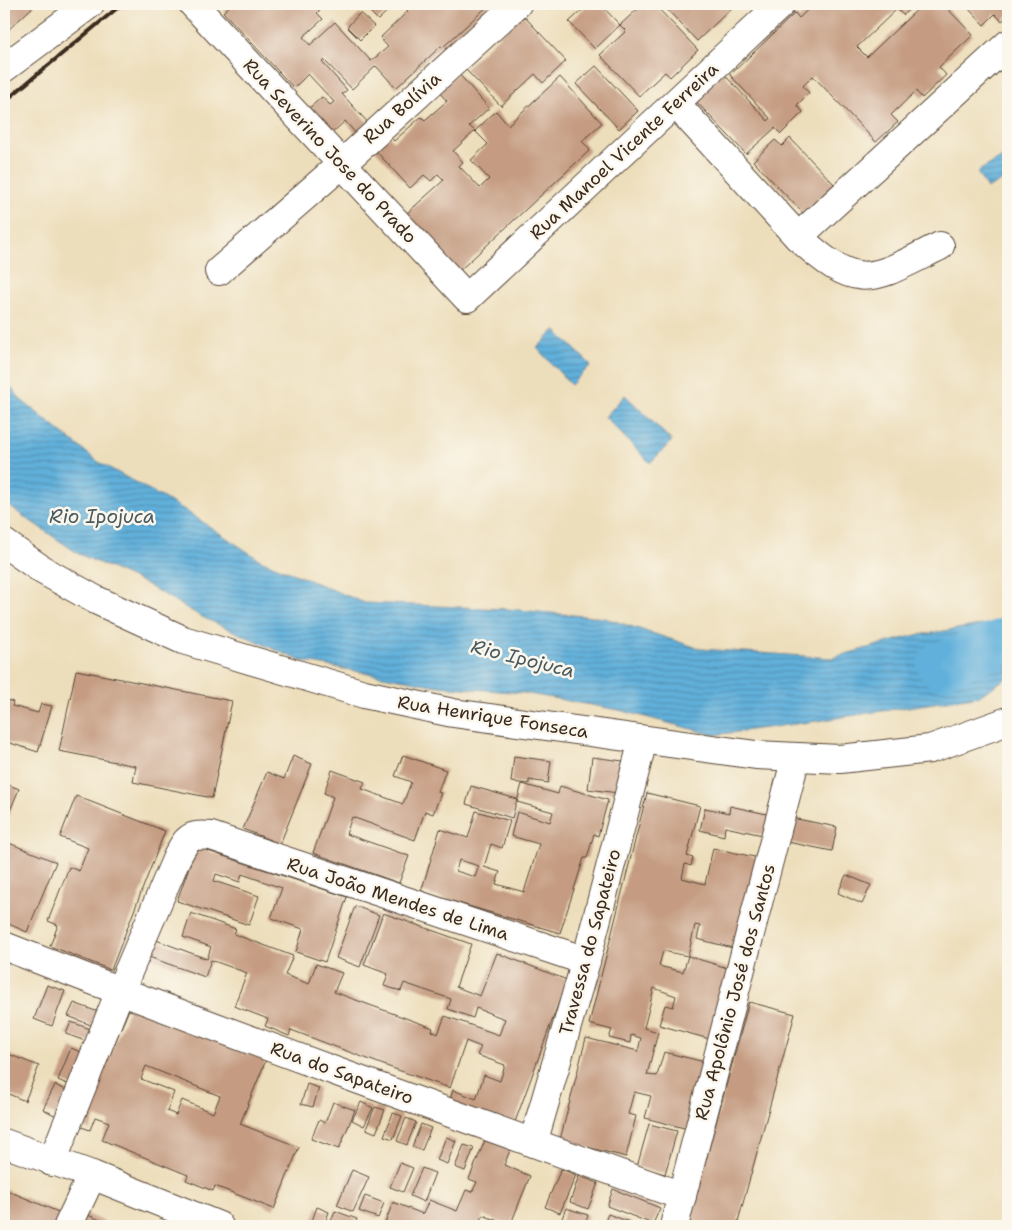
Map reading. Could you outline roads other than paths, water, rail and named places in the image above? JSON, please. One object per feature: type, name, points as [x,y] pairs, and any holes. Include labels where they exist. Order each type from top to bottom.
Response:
[{"type":"street","points":[[7,60],[90,4]]},
{"type":"street","name":"Rua Severino Jose do Prado","points":[[193,4],[467,298]]},
{"type":"street","name":"Rua Bolívia","points":[[220,271],[343,163],[517,4]]},
{"type":"street","name":"Rua Manoel Vicente Ferreira","points":[[467,298],[676,104],[780,4]]},
{"type":"street","points":[[798,237],[1008,44]]},
{"type":"street","points":[[676,104],[798,237],[816,254],[836,268],[864,277],[886,273],[940,246]]},
{"type":"street","name":"Rua Henrique Fonseca","points":[[4,543],[44,571],[105,604],[183,640],[256,664],[364,694],[453,713],[756,755],[840,759],[930,749],[1008,721]]},
{"type":"street","name":"Travessa do Sapateiro","points":[[533,1143],[586,962],[643,740]]},
{"type":"street","name":"Rua Apolônio José dos Santos","points":[[674,1226],[796,757]]},
{"type":"street","name":"Rua João Mendes de Lima","points":[[120,991],[177,857],[186,841],[196,836],[211,836],[586,962]]},
{"type":"street","name":"Rua do Sapateiro","points":[[4,946],[120,991],[682,1196]]},
{"type":"street","points":[[52,1162],[120,991]]},
{"type":"street","points":[[4,1143],[219,1226]]},
{"type":"street","points":[[68,1226],[92,1176]]},
{"type":"water","points":[[1008,154],[1008,177],[987,189],[977,172]]},
{"type":"water","points":[[555,330],[591,365],[571,385],[537,348]]},
{"type":"water","name":"Rio Ipojuca","points":[[4,378],[21,400],[97,461],[183,509],[260,560],[365,603],[507,609],[605,618],[701,649],[831,658],[912,636],[988,624],[1008,662],[1008,677],[979,696],[714,735],[619,710],[524,693],[438,686],[301,661],[202,617],[144,583],[79,554],[4,503]]},
{"type":"water","points":[[625,395],[672,441],[650,463],[605,417]]},
{"type":"waterway","name":"Rio Ipojuca","points":[[940,665],[1008,640]]},
{"type":"railway","points":[[4,102],[122,4]]}]
